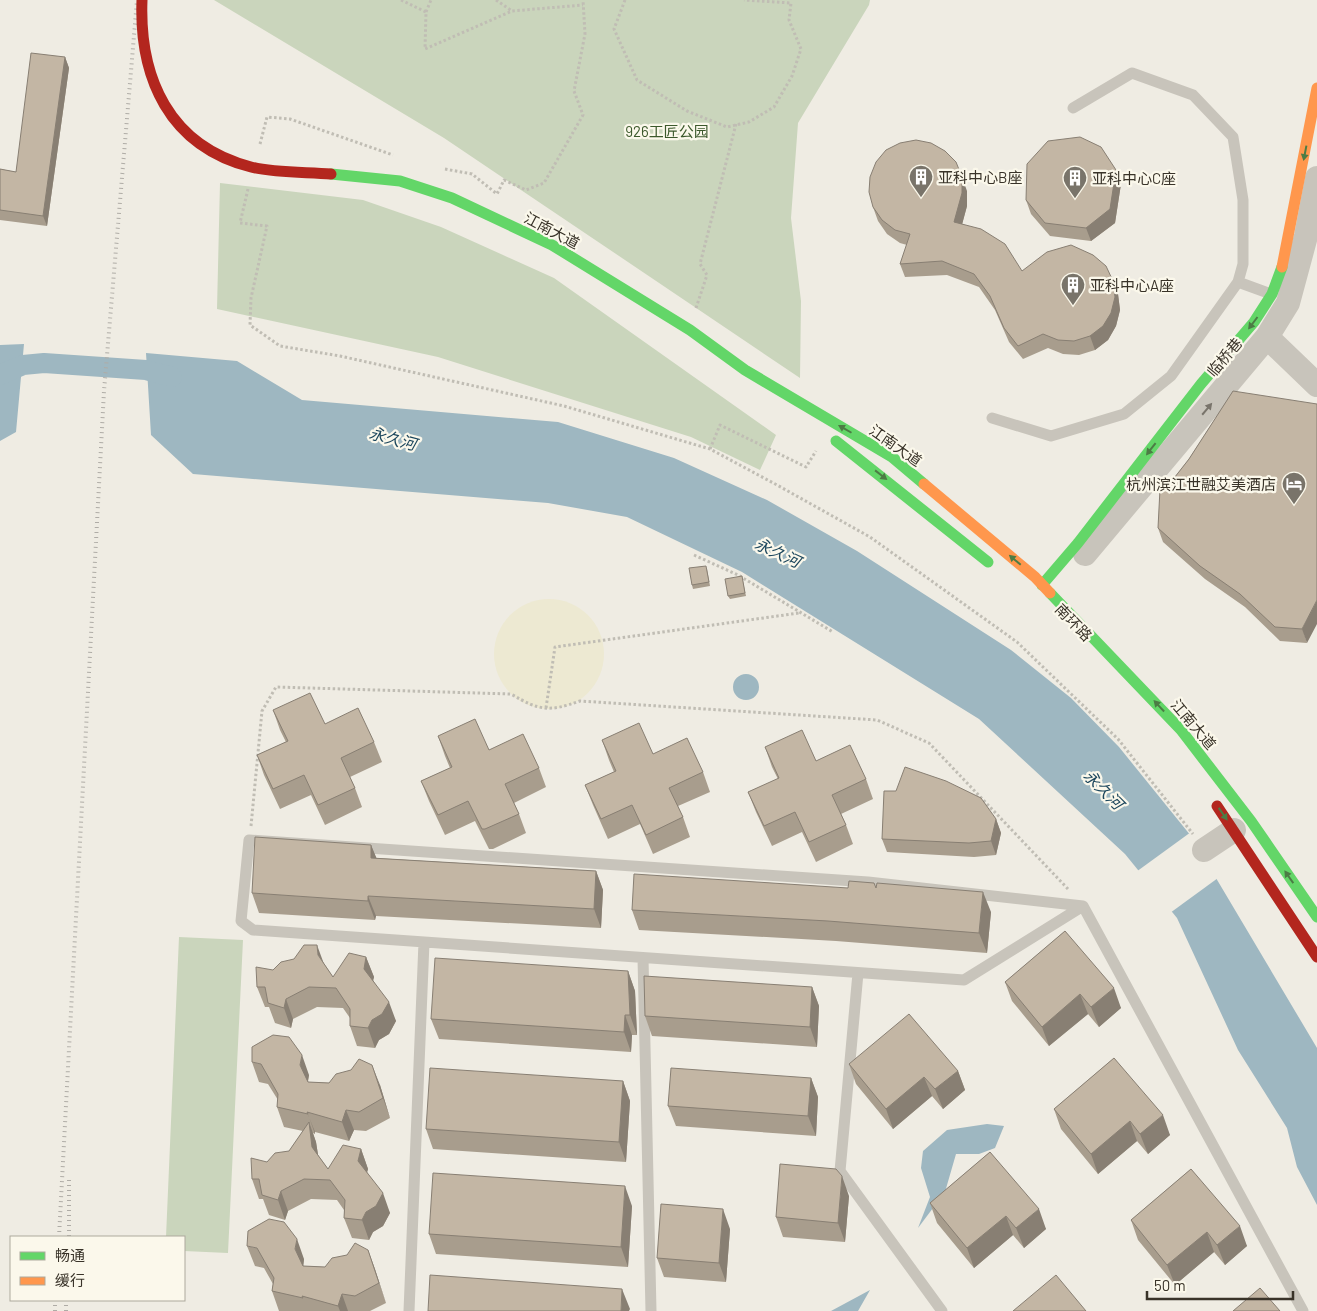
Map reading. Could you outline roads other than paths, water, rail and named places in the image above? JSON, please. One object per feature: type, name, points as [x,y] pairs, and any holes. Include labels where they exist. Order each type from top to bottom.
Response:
[{"type":"main road","name":"江南大道","points":[[142,0],[141,24],[154,88],[170,116],[202,147],[251,166],[400,181],[452,198],[552,244],[690,330],[745,370],[892,457],[1047,589],[1182,730],[1251,821],[1317,917]]},
{"type":"main road","name":"临桥巷","points":[[1047,589],[1078,544],[1201,384],[1254,322],[1280,299],[1285,260],[1317,88]]},
{"type":"main road","points":[[745,370],[1001,572]]},
{"type":"main road","points":[[1208,794],[1234,830],[1317,957]]},
{"type":"street","name":"临桥巷","points":[[1047,589],[1268,337],[1280,299],[1306,236],[1317,183]]},
{"type":"street","points":[[1268,337],[1317,385]]},
{"type":"street","points":[[1199,842],[1234,830]]},
{"type":"lane","points":[[992,418],[1051,436],[1124,414],[1171,376],[1238,282],[1242,264],[1243,200],[1233,137],[1193,95],[1132,73],[1074,108]]},
{"type":"lane","points":[[1238,282],[1280,299]]},
{"type":"lane","points":[[249,840],[868,882],[1083,906],[964,980],[253,930],[242,921],[249,840]]},
{"type":"lane","points":[[1083,906],[1303,1311]]},
{"type":"lane","points":[[409,1311],[424,942]]},
{"type":"lane","points":[[643,958],[651,1311]]},
{"type":"lane","points":[[858,972],[840,1171],[942,1311]]},
{"type":"water","points":[[24,344],[16,432],[0,441],[0,345]]},
{"type":"water","points":[[146,353],[237,361],[302,400],[558,422],[674,458],[767,500],[857,551],[1011,650],[1071,698],[1119,747],[1191,836],[1317,1048],[1317,1205],[1297,1167],[1287,1128],[1238,1050],[1177,918],[1125,854],[979,719],[742,572],[627,517],[548,503],[193,474],[151,435]]},
{"type":"water","points":[[746,674],[755,678],[759,687],[755,696],[746,700],[737,696],[733,687],[737,678]]},
{"type":"water","points":[[987,1124],[1004,1126],[995,1148],[979,1154],[956,1154],[945,1192],[918,1228],[930,1197],[921,1168],[923,1151],[947,1130]]},
{"type":"water","points":[[870,1290],[858,1311],[831,1311]]},
{"type":"waterway","name":"永久河","points":[[0,375],[23,365],[44,363],[146,370],[172,377]]},
{"type":"railway","points":[[59,1236],[104,391],[137,0]]},
{"type":"railway","points":[[69,1180],[69,1236]]},
{"type":"railway","points":[[55,1301],[55,1311]]},
{"type":"railway","points":[[66,1301],[66,1311]]},
{"type":"place","name":"亚科中心B座","points":[[921,198]]},
{"type":"place","name":"亚科中心C座","points":[[1075,199]]},
{"type":"place","name":"亚科中心A座","points":[[1073,306]]},
{"type":"place","name":"杭州滨江世融艾美酒店","points":[[1294,505]]},
{"type":"park label","name":"926工匠公园","points":[[667,131]]}]
